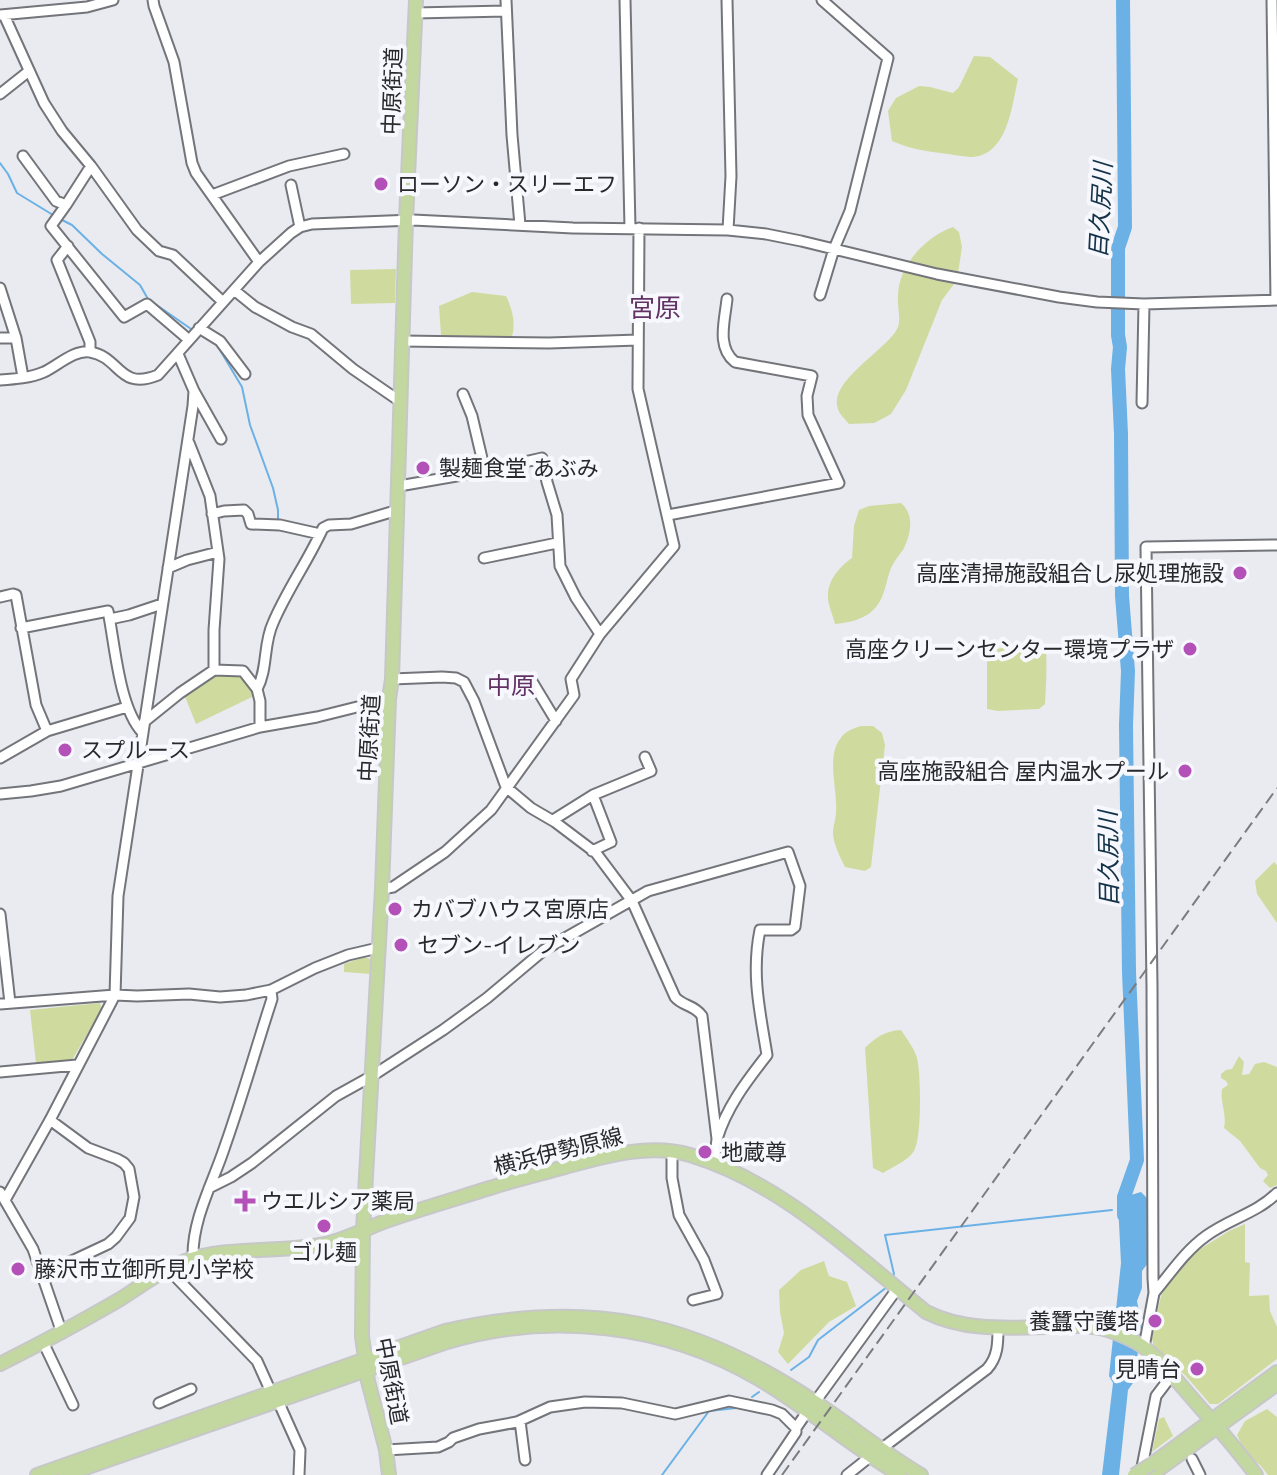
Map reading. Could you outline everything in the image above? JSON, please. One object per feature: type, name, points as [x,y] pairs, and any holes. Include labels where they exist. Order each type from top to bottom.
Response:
[{"type":"main road","name":"中原街道","points":[[389,1475],[365,1365],[362,1336],[363,1230],[392,679],[416,6]]},
{"type":"main road","name":"横浜伊勢原線","points":[[0,1364],[62,1333],[168,1269],[193,1258],[333,1242],[437,1204],[538,1173],[630,1152],[688,1154],[758,1186],[806,1215],[926,1312],[941,1319],[998,1328],[1079,1326],[1111,1331],[1144,1347]]},
{"type":"main road","points":[[37,1475],[365,1365],[445,1331],[555,1316],[608,1318],[645,1325],[688,1336],[728,1353],[765,1371],[876,1453],[900,1475]]},
{"type":"main road","points":[[1144,1347],[1172,1375],[1256,1475]]},
{"type":"main road","points":[[1134,1475],[1151,1470],[1277,1372]]},
{"type":"main road","points":[[1214,1424],[1277,1384]]},
{"type":"main road","points":[[65,1475],[274,1396]]},
{"type":"main road","points":[[876,1453],[921,1475]]},
{"type":"street","points":[[113,0],[87,7],[2,15],[44,103],[137,230],[159,251],[173,255],[223,302]]},
{"type":"street","points":[[153,0],[174,62],[192,163],[259,262]]},
{"type":"street","points":[[506,0],[520,225]]},
{"type":"street","points":[[382,889],[393,887],[445,852],[491,810],[574,695],[571,679],[600,634],[674,546],[638,389],[625,0]]},
{"type":"street","points":[[727,0],[731,176],[728,230]]},
{"type":"street","points":[[820,295],[850,211],[888,58],[822,0]]},
{"type":"street","points":[[0,380],[43,372],[79,353],[90,352],[99,354],[134,379],[158,375],[259,262],[300,227],[312,224],[406,220],[728,230],[766,234],[1059,297],[1142,304],[1276,300],[1272,0]]},
{"type":"street","points":[[416,6],[506,11]]},
{"type":"street","points":[[0,94],[29,71]]},
{"type":"street","points":[[212,195],[289,166],[344,154]]},
{"type":"street","points":[[23,156],[56,201],[66,205]]},
{"type":"street","points":[[91,166],[51,226],[124,317],[147,304],[194,333],[220,341],[245,374]]},
{"type":"street","points":[[291,185],[300,227]]},
{"type":"street","points":[[68,246],[57,260],[90,342],[90,352]]},
{"type":"street","points":[[0,288],[16,338],[23,377]]},
{"type":"street","points":[[234,290],[255,307],[311,334],[353,369],[401,402]]},
{"type":"street","points":[[668,515],[839,483],[808,415],[807,396],[812,376],[735,362],[727,356],[723,339],[727,299]]},
{"type":"street","points":[[1142,304],[1142,403]]},
{"type":"street","points":[[0,338],[16,338]]},
{"type":"street","points":[[402,341],[549,343],[638,340]]},
{"type":"street","points":[[178,354],[194,391],[221,439]]},
{"type":"street","points":[[62,1333],[33,1249],[2,1196],[50,1120],[115,995],[118,896],[194,391]]},
{"type":"street","points":[[463,394],[472,416],[485,471]]},
{"type":"street","points":[[188,440],[210,496],[218,552],[214,670]]},
{"type":"street","points":[[399,486],[542,458],[557,515],[560,566],[576,598],[600,634]]},
{"type":"street","points":[[212,514],[244,510],[251,524],[280,525],[320,534]]},
{"type":"street","points":[[257,689],[263,678],[267,640],[273,622],[323,528],[351,524],[398,510]]},
{"type":"street","points":[[484,558],[557,543]]},
{"type":"street","points":[[1144,1347],[1154,1293],[1146,547],[1277,545]]},
{"type":"street","points":[[168,568],[218,552]]},
{"type":"street","points":[[0,597],[16,595],[36,705],[47,731]]},
{"type":"street","points":[[110,619],[162,604]]},
{"type":"street","points":[[21,628],[108,611],[127,707],[133,720],[143,727]]},
{"type":"street","points":[[143,727],[180,693],[214,670],[243,671],[257,689],[260,727]]},
{"type":"street","points":[[392,679],[442,677],[464,682],[506,787],[592,851],[632,901],[675,997],[679,1002],[693,1006],[702,1016],[717,1139]]},
{"type":"street","points":[[530,678],[556,721]]},
{"type":"street","points":[[0,794],[61,786],[260,727],[389,699]]},
{"type":"street","points":[[0,758],[47,731],[127,707]]},
{"type":"street","points":[[553,820],[593,795],[651,771],[645,757]]},
{"type":"street","points":[[592,851],[611,842],[593,795]]},
{"type":"street","points":[[209,1188],[252,1163],[336,1096],[372,1076],[476,1006],[544,950],[648,891],[788,852],[800,886],[795,927],[791,930],[760,930],[755,951],[755,974],[767,1055],[740,1089],[721,1127],[714,1164]]},
{"type":"street","points":[[0,914],[5,1003],[115,995],[246,995],[271,990],[348,955],[378,948]]},
{"type":"street","points":[[193,1258],[193,1244],[209,1188],[227,1142],[272,999],[271,990]]},
{"type":"street","points":[[0,1072],[77,1065]]},
{"type":"street","points":[[42,1275],[108,1244],[130,1218],[134,1197],[130,1172],[124,1163],[88,1148],[50,1120]]},
{"type":"street","points":[[672,1152],[672,1178],[679,1215],[704,1260],[717,1294],[693,1300]]},
{"type":"street","points":[[1154,1293],[1195,1244],[1218,1228],[1254,1211],[1277,1193]]},
{"type":"street","points":[[168,1269],[257,1361],[300,1450],[299,1475]]},
{"type":"street","points":[[767,1475],[892,1285]]},
{"type":"street","points":[[847,1475],[987,1369],[993,1362],[998,1328]]},
{"type":"street","points":[[43,1342],[73,1405]]},
{"type":"street","points":[[1140,1475],[1156,1396],[1172,1375]]},
{"type":"street","points":[[159,1403],[191,1389]]},
{"type":"street","points":[[386,1450],[438,1447],[453,1438],[520,1421],[550,1407],[585,1402],[622,1403],[675,1414],[729,1401],[782,1414],[796,1428]]},
{"type":"street","points":[[520,1421],[525,1460]]},
{"type":"street","points":[[1192,1459],[1200,1475]]},
{"type":"green space","points":[[974,56],[990,57],[1018,79],[1006,127],[994,147],[985,154],[970,157],[920,150],[892,141],[888,111],[896,98],[919,86],[953,93]]},
{"type":"green space","points":[[953,227],[959,232],[962,247],[957,280],[942,300],[906,390],[891,414],[874,423],[849,424],[838,409],[837,398],[841,387],[898,327],[899,285],[908,263],[933,237]]},
{"type":"green space","points":[[396,269],[395,303],[351,304],[350,270]]},
{"type":"green space","points":[[472,292],[506,296],[513,318],[510,341],[475,348],[441,335],[439,306]]},
{"type":"green space","points":[[901,503],[910,519],[910,531],[903,550],[892,566],[880,602],[863,617],[835,624],[828,591],[835,574],[852,558],[854,526],[859,510]]},
{"type":"green space","points":[[1044,647],[1046,650],[1045,704],[1039,709],[987,709],[987,650]]},
{"type":"green space","points":[[214,674],[241,674],[256,693],[196,724],[184,694]]},
{"type":"green space","points":[[861,726],[873,726],[882,733],[885,745],[871,867],[865,871],[845,867],[833,832],[836,746],[844,734]]},
{"type":"green space","points":[[1274,862],[1277,865],[1277,923],[1257,894],[1255,881]]},
{"type":"green space","points":[[364,957],[372,962],[371,974],[344,972],[344,964]]},
{"type":"green space","points":[[100,1003],[102,1009],[72,1060],[36,1063],[30,1010]]},
{"type":"green space","points":[[901,1030],[917,1058],[920,1120],[917,1144],[904,1161],[883,1173],[873,1168],[865,1048],[881,1035]]},
{"type":"green space","points":[[1239,1056],[1244,1062],[1242,1075],[1249,1074],[1255,1064],[1264,1062],[1277,1067],[1277,1185],[1270,1188],[1263,1181],[1268,1175],[1266,1171],[1224,1128],[1222,1089],[1228,1085],[1221,1074],[1232,1069]]},
{"type":"green space","points":[[1245,1224],[1245,1262],[1250,1263],[1249,1296],[1269,1295],[1270,1311],[1277,1327],[1277,1359],[1218,1404],[1210,1404],[1185,1375],[1155,1350],[1152,1339],[1161,1296],[1166,1287],[1197,1251]]},
{"type":"green space","points":[[824,1261],[829,1276],[847,1282],[856,1306],[829,1322],[788,1364],[778,1352],[784,1333],[779,1290],[801,1270]]},
{"type":"green space","points":[[1267,1409],[1277,1417],[1277,1475],[1268,1475],[1246,1454],[1237,1435],[1245,1421]]},
{"type":"green space","points":[[1164,1417],[1173,1436],[1152,1452],[1159,1419]]},
{"type":"water","points":[[1141,1192],[1147,1198],[1148,1263],[1142,1271],[1142,1288],[1137,1301],[1141,1322],[1135,1380],[1128,1390],[1119,1475],[1102,1475],[1113,1383],[1109,1376],[1121,1263],[1118,1203],[1124,1197]]},
{"type":"waterway","name":"目久尻川","points":[[1123,0],[1125,227],[1118,248],[1118,369],[1122,596],[1128,671],[1129,972],[1137,1160],[1124,1197],[1124,1215]]},
{"type":"waterway","points":[[0,163],[17,193],[53,215]]},
{"type":"waterway","points":[[62,220],[72,225],[140,285],[148,299],[194,331]]},
{"type":"waterway","points":[[199,334],[217,345],[242,387],[250,425],[273,488],[278,522]]},
{"type":"waterway","points":[[893,1276],[885,1235],[1112,1210]]},
{"type":"waterway","points":[[791,1370],[809,1357],[818,1340],[887,1287]]},
{"type":"waterway","points":[[752,1397],[759,1392]]},
{"type":"waterway","points":[[662,1475],[709,1411],[736,1408]]},
{"type":"railway","points":[[782,1475],[1277,788]]},
{"type":"place","name":"ローソン・スリーエフ","points":[[381,184]]},
{"type":"place","name":"製麺食堂 あぶみ","points":[[423,468]]},
{"type":"place","name":"高座清掃施設組合し尿処理施設","points":[[1240,573]]},
{"type":"place","name":"高座クリーンセンター環境プラザ","points":[[1190,649]]},
{"type":"place","name":"スプルース","points":[[65,750]]},
{"type":"place","name":"高座施設組合 屋内温水プール","points":[[1185,771]]},
{"type":"place","name":"カバブハウス宮原店","points":[[395,909]]},
{"type":"place","name":"セブン-イレブン","points":[[401,945]]},
{"type":"place","name":"地蔵尊","points":[[705,1152]]},
{"type":"place","name":"ウエルシア薬局","points":[[245,1201]]},
{"type":"place","name":"ゴル麺","points":[[324,1226]]},
{"type":"place","name":"藤沢市立御所見小学校","points":[[18,1269]]},
{"type":"place","name":"養蠶守護塔","points":[[1155,1321]]},
{"type":"place","name":"見晴台","points":[[1197,1369]]},
{"type":"district","name":"宮原","points":[[655,307]]},
{"type":"district","name":"中原","points":[[511,685]]}]
